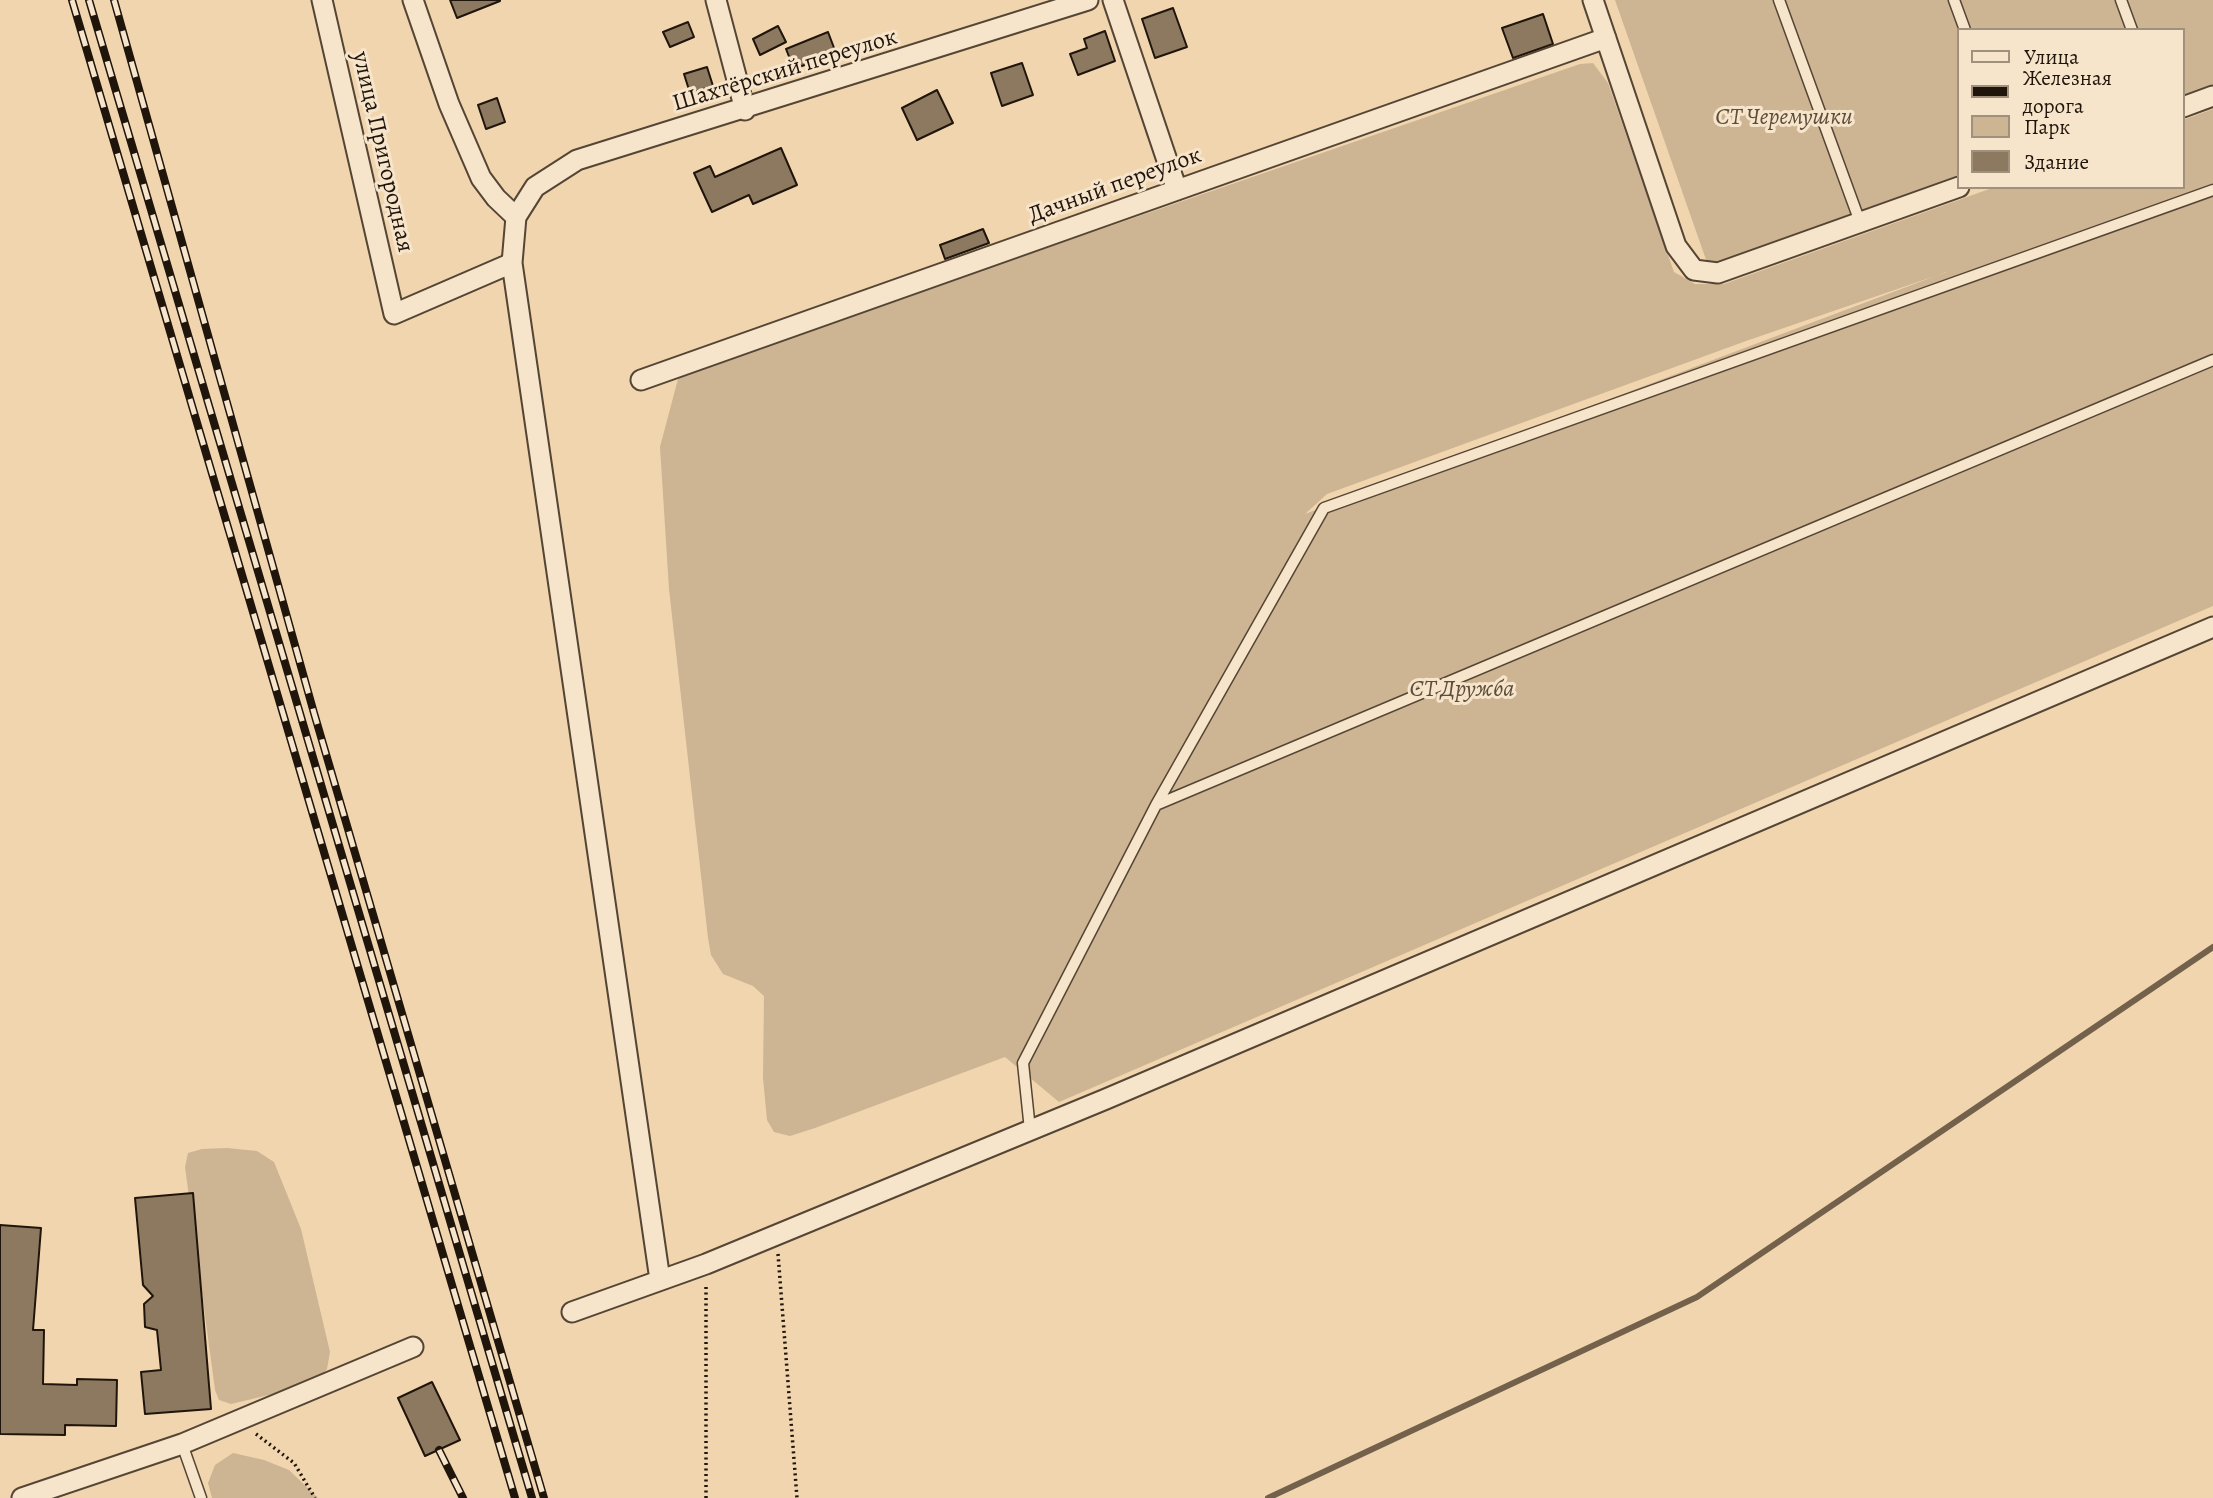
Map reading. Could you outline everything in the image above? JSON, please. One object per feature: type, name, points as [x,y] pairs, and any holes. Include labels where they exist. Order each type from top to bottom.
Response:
[{"type":"street","name":"улица Пригородная","points":[[322,0],[394,314],[512,263]]},
{"type":"street","points":[[413,0],[449,104],[481,178],[496,198],[516,217],[512,263],[660,1280]]},
{"type":"street","points":[[716,0],[745,110]]},
{"type":"street","points":[[1113,0],[1177,190]]},
{"type":"street","points":[[1593,0],[1676,246],[1694,270],[1718,273],[1958,187]]},
{"type":"street","name":"Шахтёрский переулок","points":[[516,217],[535,187],[577,160],[745,110],[1077,2]]},
{"type":"street","name":"Дачный переулок","points":[[640,380],[1606,38]]},
{"type":"street","points":[[2185,106],[2213,96]]},
{"type":"street","points":[[572,1312],[706,1264],[1030,1130],[2213,627]]},
{"type":"street","points":[[22,1498],[182,1444],[413,1347]]},
{"type":"lane","points":[[1779,0],[1860,222]]},
{"type":"lane","points":[[1954,0],[1964,28]]},
{"type":"lane","points":[[2121,0],[2131,28]]},
{"type":"lane","points":[[1030,1130],[1023,1063],[1156,805],[1324,509],[2213,190]]},
{"type":"lane","points":[[1156,805],[2213,360]]},
{"type":"lane","points":[[182,1444],[201,1498]]},
{"type":"path","points":[[777,1235],[797,1498]]},
{"type":"path","points":[[706,1264],[706,1498]]},
{"type":"path","points":[[237,1421],[275,1446],[294,1463],[316,1498]]},
{"type":"green space","name":"СТ Черемушки","points":[[1615,0],[2213,0],[2213,90],[2185,100],[2185,28],[1958,28],[1958,181],[1710,271]]},
{"type":"green space","name":"СТ Дружба","points":[[1593,63],[1608,83],[1674,272],[1695,284],[1724,284],[1989,189],[2185,189],[2185,119],[2213,109],[2213,606],[1059,1102],[1005,1057],[790,1136],[774,1132],[767,1120],[763,1078],[764,996],[753,986],[723,974],[711,955],[669,589],[660,447],[678,379],[687,372],[1580,64]],"holes":[[[1936,276],[1305,514],[1327,494],[1746,341]]]},
{"type":"green space","points":[[202,1149],[257,1151],[274,1162],[301,1229],[330,1352],[327,1369],[319,1379],[302,1387],[231,1404],[219,1400],[215,1390],[185,1167],[188,1153]]},
{"type":"green space","points":[[233,1453],[264,1460],[289,1470],[318,1498],[212,1498],[208,1483],[215,1465]]},
{"type":"building","points":[[450,0],[500,0],[500,1],[457,18]]},
{"type":"building","points":[[1173,8],[1187,47],[1155,58],[1142,19]]},
{"type":"building","points":[[1543,14],[1553,44],[1513,58],[1502,28]]},
{"type":"building","points":[[688,22],[694,37],[670,47],[663,32]]},
{"type":"building","points":[[778,26],[786,42],[760,55],[753,39]]},
{"type":"building","points":[[1105,31],[1115,61],[1078,75],[1070,54],[1087,48],[1084,39]]},
{"type":"building","points":[[828,32],[836,53],[794,69],[786,49]]},
{"type":"building","points":[[1022,63],[1033,95],[1002,106],[991,73]]},
{"type":"building","points":[[707,67],[713,86],[690,93],[684,74]]},
{"type":"building","points":[[937,90],[953,123],[917,140],[902,108]]},
{"type":"building","points":[[497,98],[505,122],[486,129],[478,105]]},
{"type":"building","points":[[781,148],[797,185],[753,204],[749,195],[712,212],[694,173],[710,166],[715,177]]},
{"type":"building","points":[[983,229],[989,243],[945,259],[940,245]]},
{"type":"building","points":[[193,1193],[211,1409],[145,1414],[141,1372],[161,1370],[157,1330],[145,1327],[144,1304],[153,1296],[143,1285],[135,1198]]},
{"type":"building","points":[[0,1225],[41,1228],[33,1330],[44,1330],[43,1384],[77,1385],[77,1379],[117,1380],[116,1426],[65,1425],[65,1435],[0,1434]]},
{"type":"building","points":[[432,1382],[460,1440],[425,1456],[398,1398]]},
{"type":"waterway","points":[[1268,1498],[1697,1297],[2213,947]]},
{"type":"railway","points":[[72,0],[515,1498]]},
{"type":"railway","points":[[89,0],[532,1498]]},
{"type":"railway","points":[[114,0],[314,713],[544,1498]]},
{"type":"railway","points":[[439,1450],[463,1498]]}]
